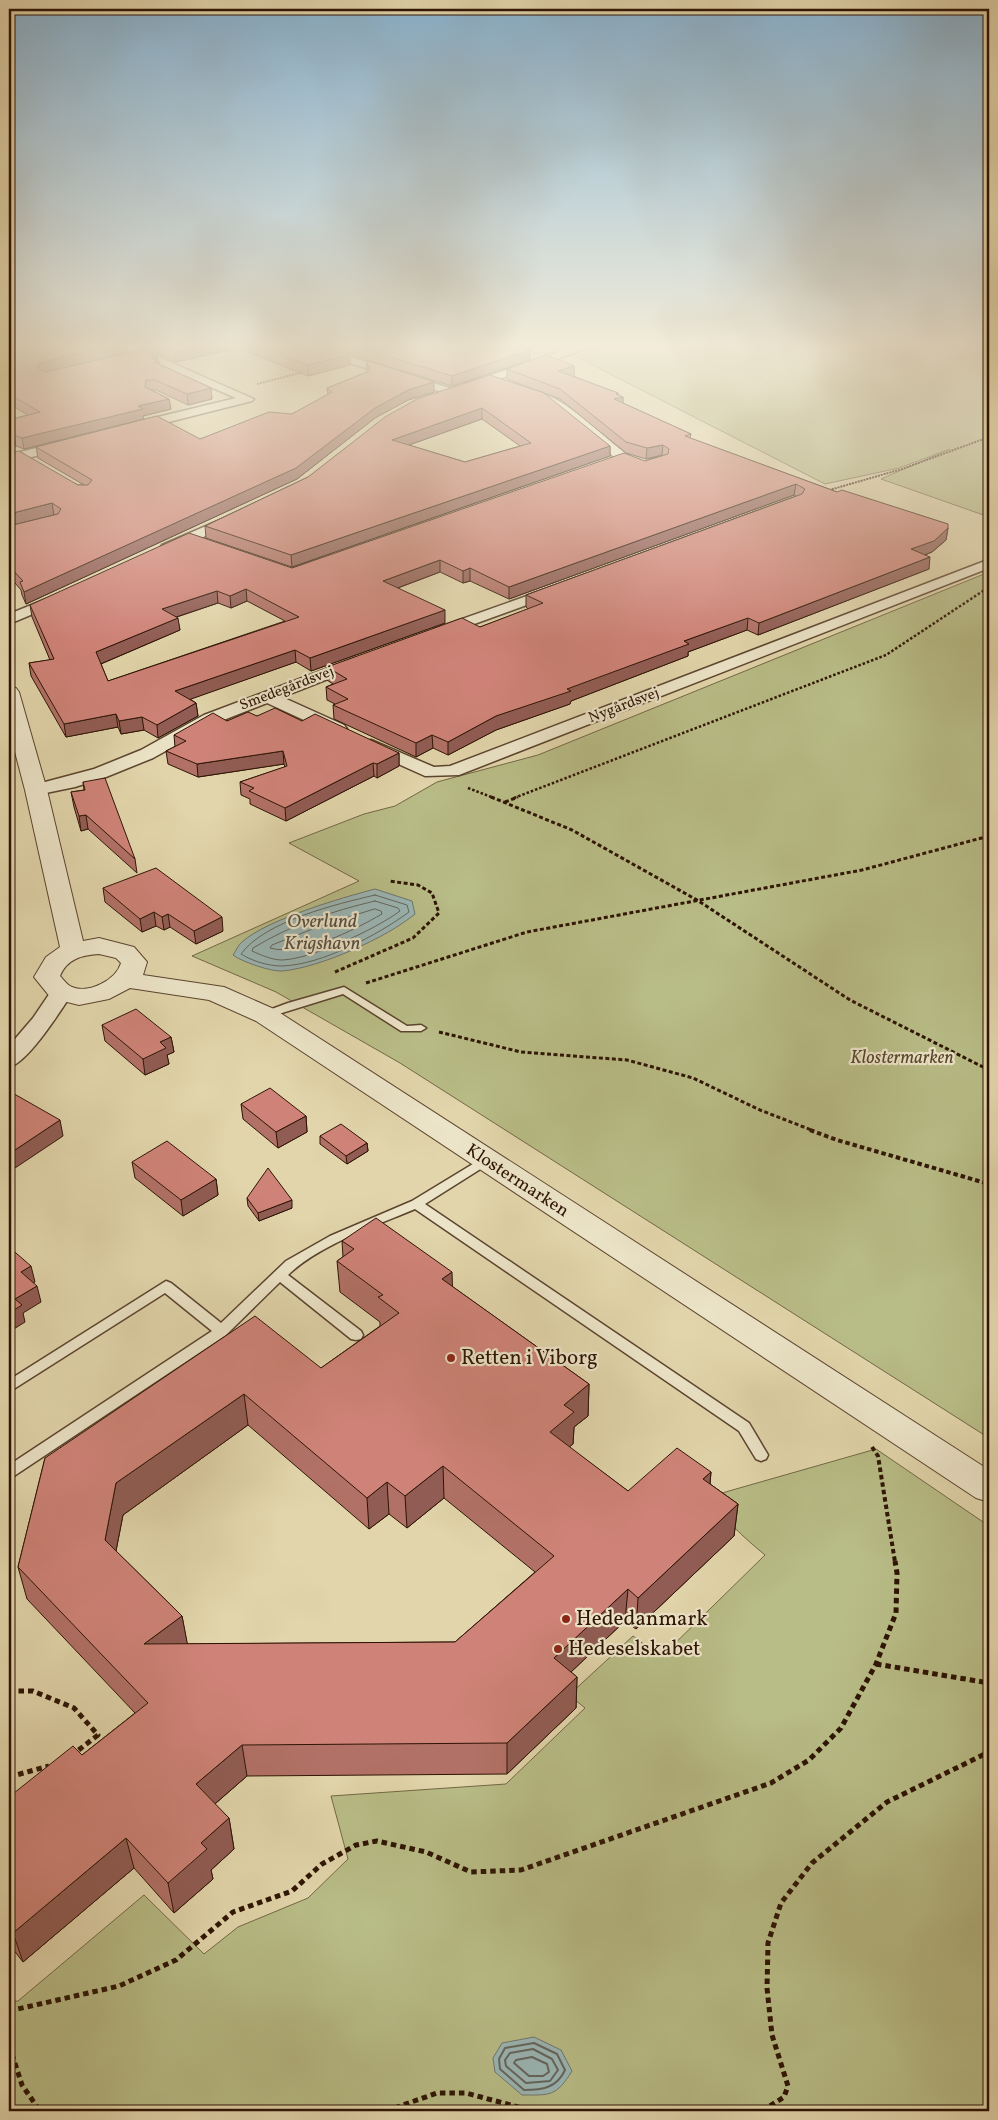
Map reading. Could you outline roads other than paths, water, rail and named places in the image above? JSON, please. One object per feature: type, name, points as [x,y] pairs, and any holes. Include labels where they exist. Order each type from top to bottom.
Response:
[{"type":"street","points":[[15,457],[74,442]]},
{"type":"street","points":[[599,442],[624,458],[637,463]]},
{"type":"street","points":[[9,447],[15,457],[38,464]]},
{"type":"street","points":[[587,470],[624,458]]},
{"type":"street","points":[[154,554],[249,511]]},
{"type":"street","points":[[189,538],[208,544]]},
{"type":"street","name":"Nygårdsvej","points":[[266,696],[431,772],[453,771],[985,565]]},
{"type":"street","points":[[424,638],[572,583]]},
{"type":"street","points":[[9,619],[67,594]]},
{"type":"street","name":"Smedegårdsvej","points":[[36,790],[92,776],[147,754],[210,719],[368,658]]},
{"type":"street","points":[[9,692],[36,790],[60,902],[74,950]]},
{"type":"street","points":[[100,946],[121,950],[129,955],[135,965],[134,972],[128,980],[102,994],[82,996],[62,992],[50,983],[47,977],[50,966],[58,958],[74,950],[100,946]]},
{"type":"street","name":"Klostermarken","points":[[128,980],[215,993],[266,1016],[989,1488]]},
{"type":"street","points":[[9,1060],[62,992]]},
{"type":"lane","points":[[266,1016],[292,1005],[344,990],[405,1029],[422,1028]]},
{"type":"lane","points":[[9,1472],[221,1331],[291,1264],[334,1239],[416,1204],[486,1160]]},
{"type":"lane","points":[[416,1204],[744,1427],[761,1455]]},
{"type":"lane","points":[[279,1275],[356,1334]]},
{"type":"lane","points":[[9,1387],[166,1286],[221,1331]]},
{"type":"water","name":"Overlund Krigshavn","points":[[375,889],[412,901],[415,914],[371,942],[316,964],[283,971],[272,970],[233,955],[242,942],[269,925],[306,910]]},
{"type":"water","points":[[534,2037],[561,2050],[572,2071],[561,2086],[552,2093],[522,2095],[495,2072],[493,2058],[502,2043]]},
{"type":"place","name":"Retten i Viborg","points":[[451,1358]]},
{"type":"place","name":"Hededanmark","points":[[566,1619]]},
{"type":"place","name":"Hedeselskabet","points":[[558,1649]]}]
